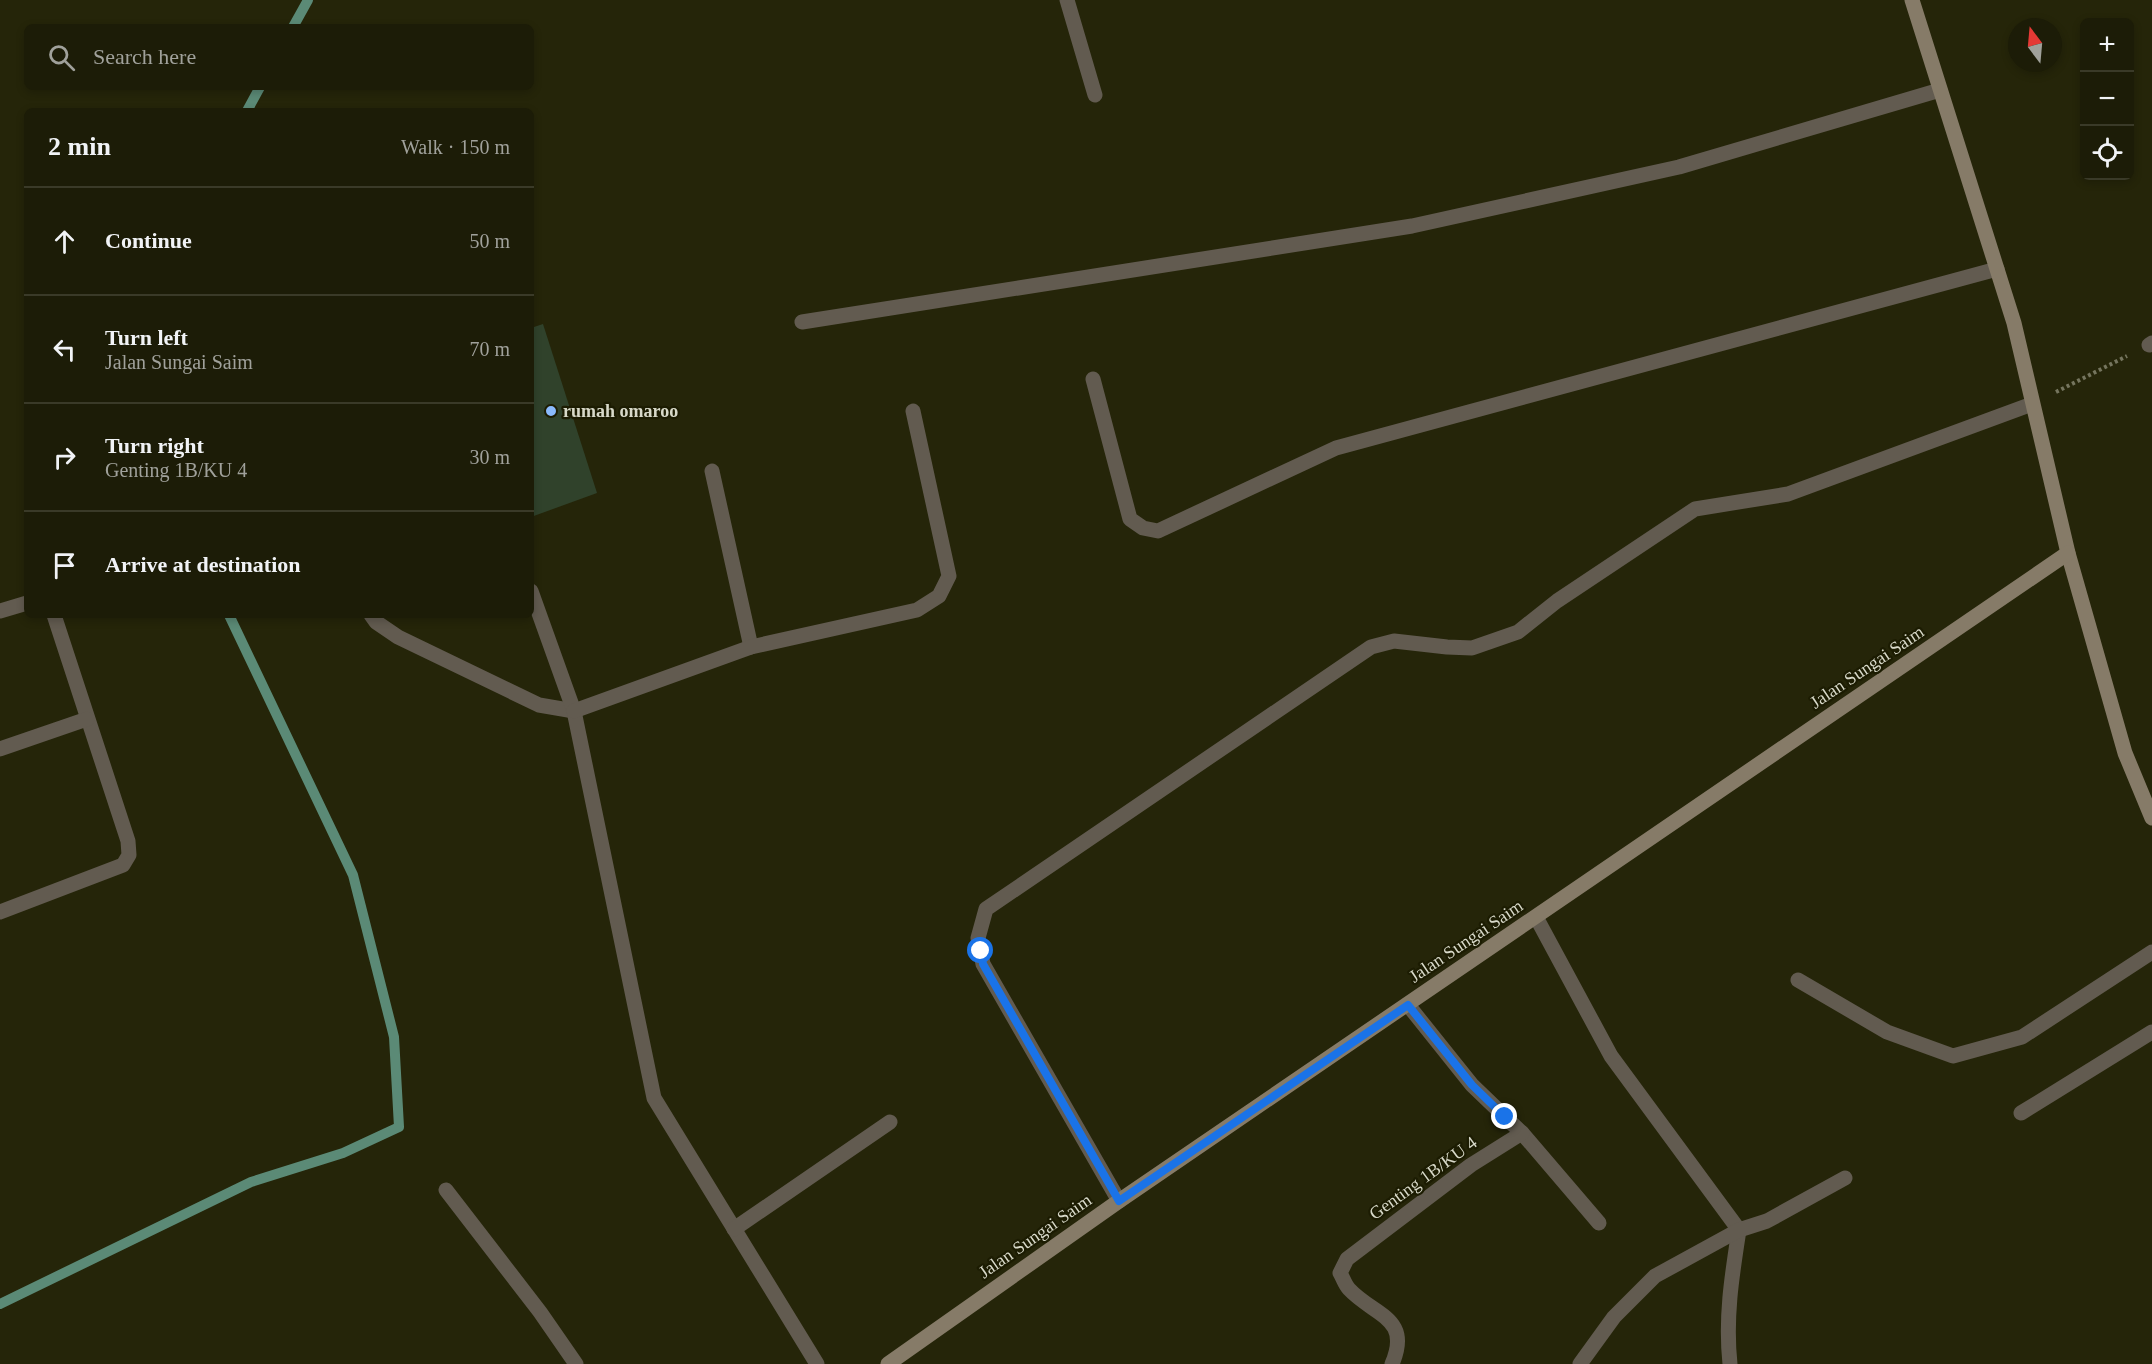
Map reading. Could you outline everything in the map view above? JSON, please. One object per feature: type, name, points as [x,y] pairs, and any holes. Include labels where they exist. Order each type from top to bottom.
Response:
[{"type":"street","points":[[1067,0],[1095,95]]},
{"type":"street","points":[[1912,0],[2014,323],[2068,554],[2125,753],[2152,818]]},
{"type":"street","points":[[802,322],[1412,225],[1679,167],[1941,90]]},
{"type":"street","points":[[1093,379],[1130,519],[1143,528],[1158,531],[1336,448],[1997,269]]},
{"type":"street","points":[[1119,1201],[983,964],[978,938],[986,909],[1371,646],[1394,641],[1472,648],[1518,632],[1557,601],[1695,509],[1788,494],[2032,404]]},
{"type":"street","points":[[373,618],[398,637],[539,705],[574,711],[751,647],[917,610],[939,596],[949,576],[913,411]]},
{"type":"street","points":[[712,471],[751,647]]},
{"type":"street","name":"Jalan Sungai Saim","points":[[899,1361],[1119,1201],[2068,554]]},
{"type":"street","points":[[534,599],[574,711],[654,1098],[817,1364]]},
{"type":"street","points":[[0,611],[24,604]]},
{"type":"street","points":[[0,912],[123,865],[129,855],[128,841],[55,618]]},
{"type":"street","points":[[0,749],[87,719]]},
{"type":"street","points":[[1536,917],[1611,1056],[1739,1230],[1731,1283],[1727,1333],[1730,1364]]},
{"type":"street","points":[[1798,980],[1887,1032],[1953,1056],[2022,1037],[2152,952]]},
{"type":"street","points":[[1408,1005],[1472,1085],[1522,1133],[1599,1223]]},
{"type":"street","points":[[2021,1113],[2152,1032]]},
{"type":"street","points":[[734,1229],[890,1122]]},
{"type":"street","name":"Genting 1B/KU 4","points":[[1392,1364],[1399,1339],[1393,1322],[1349,1288],[1340,1273],[1347,1258],[1472,1166],[1522,1133]]},
{"type":"street","points":[[1580,1364],[1614,1317],[1655,1276],[1739,1230],[1767,1221],[1845,1178]]},
{"type":"street","points":[[446,1190],[540,1312],[576,1364]]},
{"type":"path","points":[[2032,404],[2151,344]]},
{"type":"building","name":"rumah omaroo","points":[[543,324],[597,493],[534,516],[534,327]]},
{"type":"waterway","points":[[295,24],[308,0]]},
{"type":"waterway","points":[[249,108],[258,90]]},
{"type":"waterway","points":[[0,1304],[251,1182],[343,1153],[399,1127],[394,1037],[353,875],[230,618]]},
{"type":"place","name":"rumah omaroo","points":[[551,411]]},
{"type":"route","points":[[981,951],[983,964],[1119,1201],[1408,1005],[1472,1085],[1505,1117]]}]
